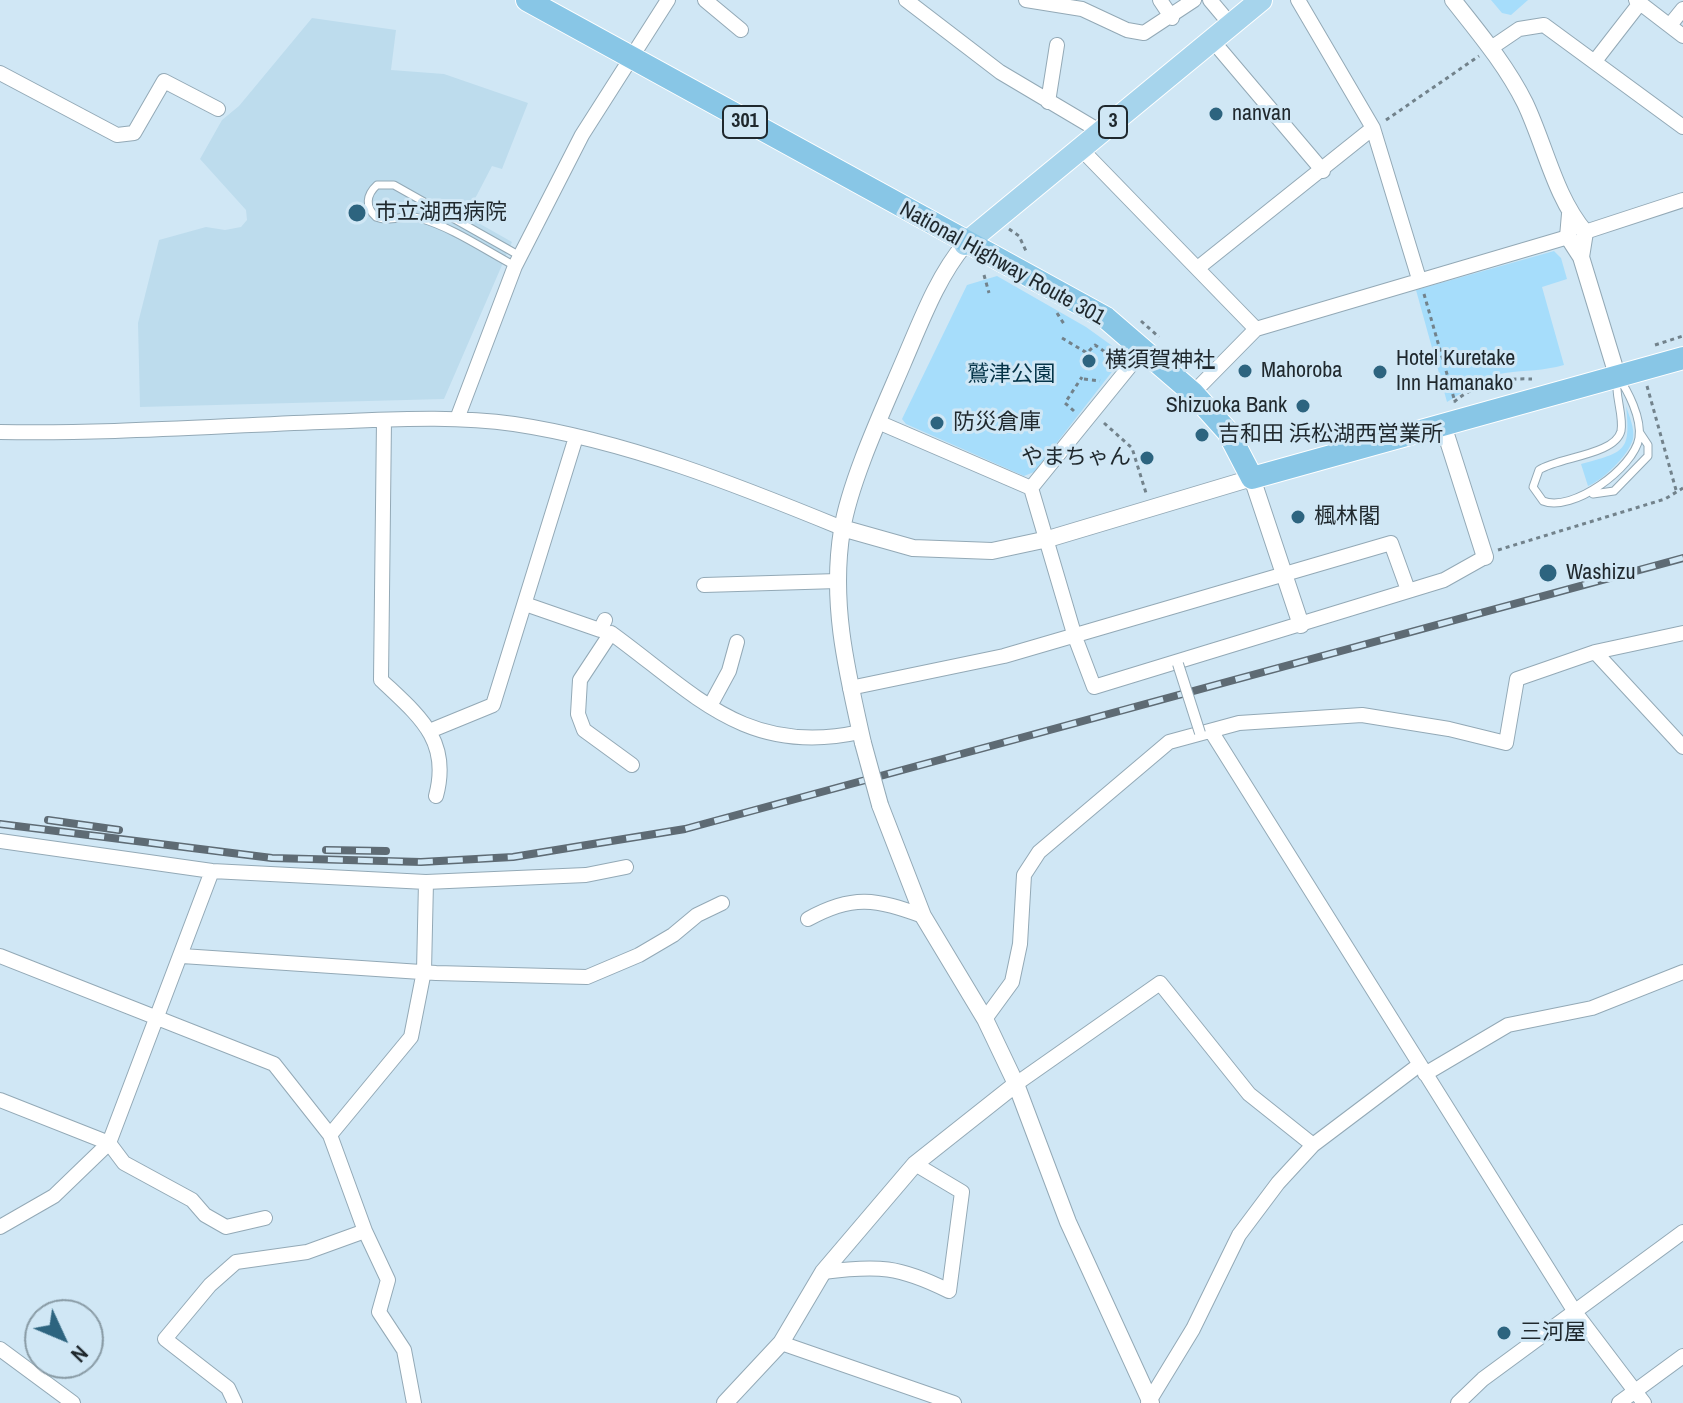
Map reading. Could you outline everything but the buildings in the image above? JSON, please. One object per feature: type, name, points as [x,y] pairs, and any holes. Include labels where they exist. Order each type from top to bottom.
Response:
[{"type":"highway","name":"National Highway Route 301","points":[[527,0],[965,244],[1106,318],[1193,393],[1228,432],[1252,478]]},
{"type":"highway","points":[[1252,478],[1452,413],[1683,358]]},
{"type":"main road","name":"3","points":[[965,244],[1261,0]]},
{"type":"street","points":[[457,419],[518,261],[582,135],[668,0]]},
{"type":"street","points":[[705,0],[741,30]]},
{"type":"street","points":[[906,0],[1000,72],[1101,132]]},
{"type":"street","points":[[1026,0],[1082,9],[1127,30],[1144,33],[1172,18],[1194,0]]},
{"type":"street","points":[[1160,0],[1172,18]]},
{"type":"street","points":[[1210,0],[1231,25]]},
{"type":"street","points":[[1298,0],[1373,128],[1419,279]]},
{"type":"street","points":[[1453,0],[1491,48],[1523,99],[1570,214],[1585,232],[1581,257]]},
{"type":"street","points":[[1595,61],[1638,2],[1683,36]]},
{"type":"street","points":[[1670,25],[1683,9]]},
{"type":"street","points":[[1491,48],[1519,29],[1537,24],[1595,61],[1683,127]]},
{"type":"street","points":[[1212,40],[1323,171]]},
{"type":"street","points":[[1048,102],[1057,45]]},
{"type":"street","points":[[0,73],[117,135],[134,133],[164,81],[218,109]]},
{"type":"street","points":[[1199,267],[1373,128]]},
{"type":"street","points":[[1081,149],[1256,329]]},
{"type":"street","points":[[1585,232],[1683,200]]},
{"type":"street","points":[[1570,214],[1568,237],[1581,257],[1617,375]]},
{"type":"street","points":[[1193,393],[1256,329],[1568,237]]},
{"type":"street","points":[[965,244],[954,257],[915,335],[878,422],[842,528],[838,611],[850,688],[880,805],[923,916],[985,1019],[1016,1084],[1068,1222],[1150,1402]]},
{"type":"street","points":[[1031,488],[1143,350]]},
{"type":"street","points":[[878,422],[1031,488],[1075,637],[1094,687],[1178,664],[1444,580],[1485,557],[1452,413]]},
{"type":"street","points":[[0,432],[136,431],[384,420],[457,419],[514,424],[576,437],[736,485],[842,528],[913,548],[947,551],[992,551],[1048,539],[1252,478],[1301,625]]},
{"type":"street","points":[[384,420],[381,680],[432,730],[440,765],[436,796]]},
{"type":"street","points":[[432,730],[493,705],[576,437]]},
{"type":"street","points":[[850,688],[1004,656],[1075,637],[1284,572],[1391,543],[1408,590]]},
{"type":"street","points":[[704,585],[838,581]]},
{"type":"street","points":[[525,604],[600,630],[605,620]]},
{"type":"street","points":[[632,765],[584,730],[578,714],[580,680],[611,633],[738,724],[766,734],[861,737]]},
{"type":"street","points":[[985,1019],[1012,982],[1020,944],[1024,875],[1039,852],[1169,742],[1239,723],[1362,715],[1449,729],[1506,743],[1517,679],[1595,652],[1683,633]]},
{"type":"street","points":[[710,706],[729,671],[737,642]]},
{"type":"street","points":[[1595,652],[1683,747]]},
{"type":"street","points":[[1178,664],[1206,732],[1575,1312],[1639,1397]]},
{"type":"street","points":[[0,841],[212,871],[426,882],[586,875],[626,867]]},
{"type":"street","points":[[0,1227],[54,1196],[109,1143],[159,1018],[212,871]]},
{"type":"street","points":[[330,1135],[411,1037],[424,971],[426,882]]},
{"type":"street","points":[[808,919],[836,904],[883,902],[923,916]]},
{"type":"street","points":[[182,956],[424,971],[587,977],[639,955],[673,935],[697,915],[722,903]]},
{"type":"street","points":[[0,956],[274,1064],[330,1135],[365,1231],[388,1280],[379,1312],[404,1350],[414,1403]]},
{"type":"street","points":[[1150,1402],[1193,1329],[1239,1235],[1313,1145],[1422,1069],[1508,1025],[1592,1008],[1683,972]]},
{"type":"street","points":[[725,1403],[781,1343],[823,1272],[915,1164],[1016,1084],[1160,983],[1249,1094],[1313,1145]]},
{"type":"street","points":[[0,1100],[109,1143],[124,1163],[192,1200],[205,1215],[226,1227],[265,1218]]},
{"type":"street","points":[[823,1272],[865,1267],[901,1270],[949,1291],[962,1192],[915,1164]]},
{"type":"street","points":[[235,1403],[228,1388],[165,1339],[210,1285],[236,1262],[307,1252],[365,1231]]},
{"type":"street","points":[[1458,1403],[1483,1379],[1683,1232]]},
{"type":"street","points":[[781,1343],[954,1403]]},
{"type":"street","points":[[0,1349],[73,1403]]},
{"type":"street","points":[[1619,1403],[1639,1397],[1683,1356]]},
{"type":"lane","points":[[377,185],[394,185],[518,261],[426,220],[407,216],[388,220],[376,217],[368,207],[369,194],[377,185]]},
{"type":"lane","points":[[1617,375],[1628,394],[1639,431],[1648,445],[1648,456],[1614,491],[1547,504],[1535,494],[1532,482],[1543,467],[1616,442],[1621,425],[1616,400],[1617,375]]},
{"type":"lane","points":[[1587,494],[1629,457],[1638,444],[1639,431]]},
{"type":"path","points":[[1373,128],[1491,48]]},
{"type":"path","points":[[994,219],[1019,236],[1028,255]]},
{"type":"path","points":[[984,275],[989,293]]},
{"type":"path","points":[[1419,279],[1452,413]]},
{"type":"path","points":[[1137,319],[1169,346]]},
{"type":"path","points":[[1652,346],[1683,336]]},
{"type":"path","points":[[1062,338],[1087,353],[1095,345],[1108,354],[1118,356],[1109,369]]},
{"type":"path","points":[[1642,368],[1676,490]]},
{"type":"path","points":[[1073,411],[1065,403],[1083,378],[1100,382]]},
{"type":"path","points":[[1452,413],[1472,388],[1505,378],[1540,380]]},
{"type":"path","points":[[1093,412],[1132,448],[1146,493]]},
{"type":"path","points":[[1485,557],[1534,536],[1665,499],[1683,488]]},
{"type":"shaded area","name":"市立湖西病院","points":[[312,18],[396,30],[391,70],[444,74],[528,103],[502,169],[492,166],[466,216],[512,242],[444,399],[140,407],[138,323],[159,240],[206,227],[225,230],[241,227],[247,220],[246,210],[200,159],[222,120],[239,106]]},
{"type":"green space","points":[[1491,0],[1528,0],[1511,15],[1502,13]]},
{"type":"green space","points":[[1554,251],[1561,258],[1567,279],[1542,287],[1564,365],[1497,375],[1447,402],[1416,290]]},
{"type":"green space","name":"鷲津公園","points":[[997,276],[1086,327],[1125,355],[1034,472],[1024,476],[906,424],[902,419],[967,285]]},
{"type":"green space","points":[[1626,406],[1633,431],[1631,445],[1615,466],[1588,486],[1581,464],[1616,453],[1622,448],[1627,433]]},
{"type":"railway","points":[[0,824],[272,858],[421,862],[513,857],[685,829],[1683,558]]},
{"type":"railway","points":[[48,820],[119,830]]},
{"type":"railway","points":[[326,850],[386,851]]},
{"type":"place","name":"nanvan","points":[[1216,114]]},
{"type":"place","name":"市立湖西病院","points":[[357,213]]},
{"type":"place","name":"横須賀神社","points":[[1089,361]]},
{"type":"place","name":"Mahoroba","points":[[1245,371]]},
{"type":"place","name":"Hotel Kuretake Inn Hamanako","points":[[1380,372]]},
{"type":"place","name":"Shizuoka Bank","points":[[1303,406]]},
{"type":"place","name":"防災倉庫","points":[[937,423]]},
{"type":"place","name":"吉和田 浜松湖西営業所","points":[[1202,435]]},
{"type":"place","name":"やまちゃん","points":[[1147,458]]},
{"type":"place","name":"楓林閣","points":[[1298,517]]},
{"type":"place","name":"Washizu","points":[[1548,573]]},
{"type":"place","name":"三河屋","points":[[1504,1333]]}]
